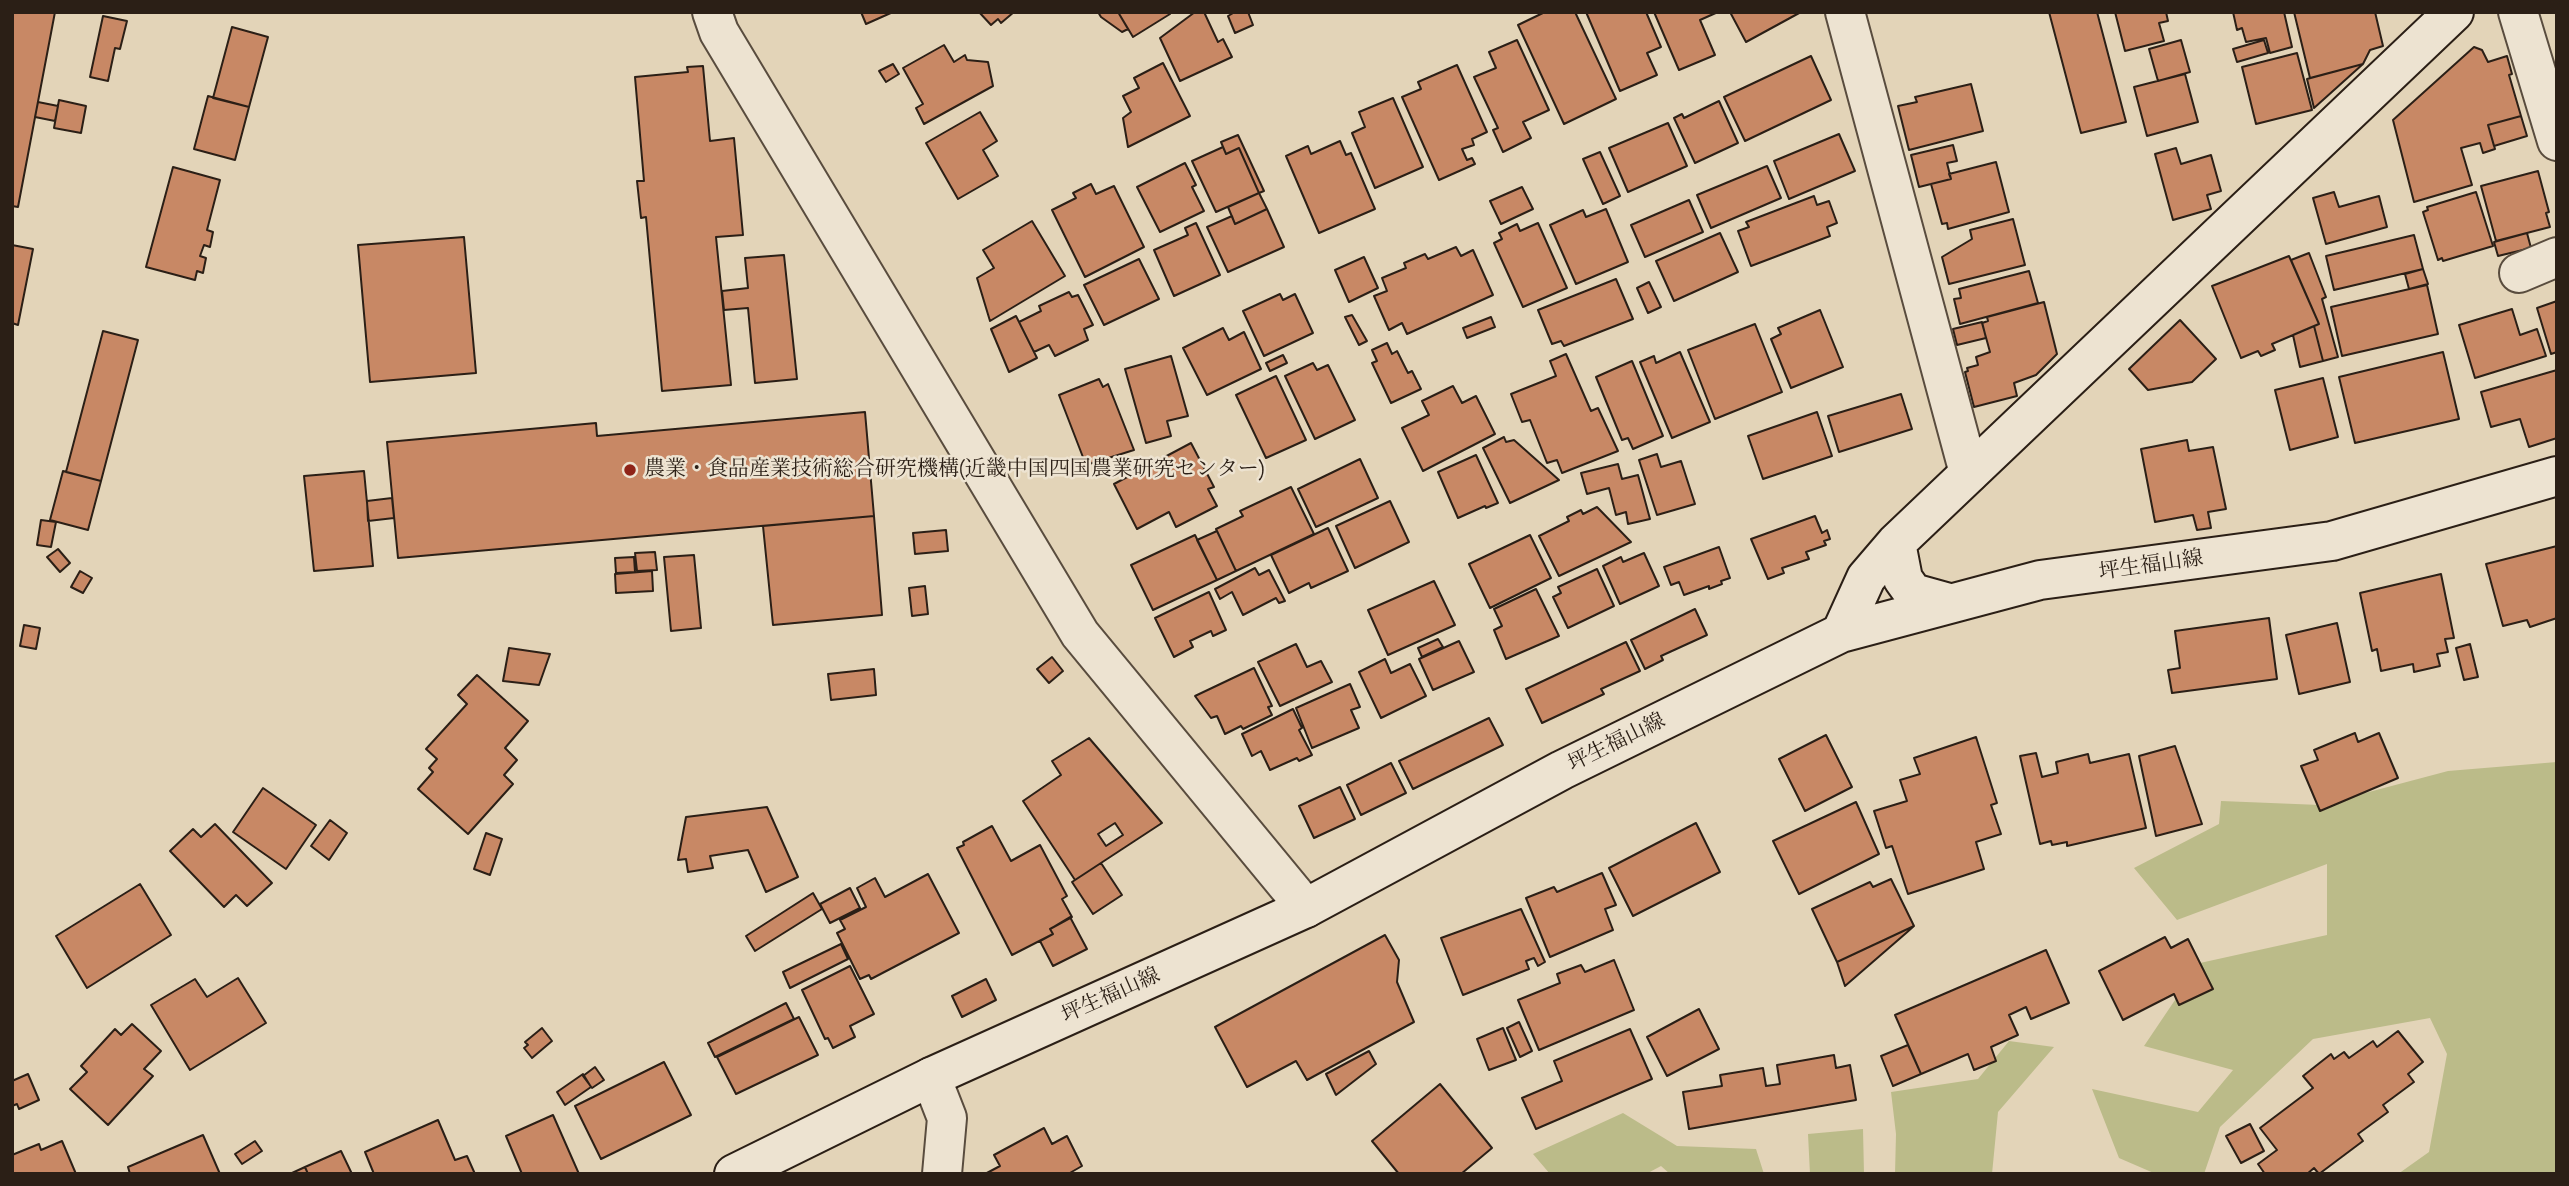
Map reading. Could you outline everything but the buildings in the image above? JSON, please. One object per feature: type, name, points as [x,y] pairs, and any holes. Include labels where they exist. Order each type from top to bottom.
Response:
[{"type":"street","points":[[712,12],[719,32],[1080,634],[1306,908]]},
{"type":"street","points":[[1845,12],[1969,473]]},
{"type":"street","points":[[1841,634],[1866,578],[1896,543],[2454,12]]},
{"type":"street","points":[[2518,12],[2557,141]]},
{"type":"street","points":[[2519,273],[2557,257]]},
{"type":"street","name":"坪生福山線","points":[[734,1174],[931,1077],[1306,908],[1562,770],[1841,634],[2040,580],[2332,541],[2557,476]]},
{"type":"street","points":[[1896,543],[1903,579],[1913,593],[1949,603]]},
{"type":"street","points":[[931,1077],[947,1118],[942,1174]]},
{"type":"green space","points":[[2557,762],[2557,1174],[2398,1174],[2429,1152],[2447,1054],[2430,1018],[2313,1039],[2220,1127],[2204,1174],[2156,1174],[2119,1158],[2092,1089],[2198,1112],[2233,1070],[2144,1046],[2200,963],[2327,935],[2327,864],[2177,920],[2134,868],[2219,824],[2221,801],[2320,805],[2448,771]]},
{"type":"green space","points":[[2009,1041],[2054,1047],[1998,1112],[1992,1174],[1895,1174],[1896,1134],[1891,1092],[1978,1079]]},
{"type":"green space","points":[[1623,1113],[1677,1146],[1756,1149],[1764,1174],[1670,1174],[1661,1166],[1646,1174],[1550,1174],[1533,1154]]},
{"type":"green space","points":[[1863,1129],[1864,1174],[1810,1174],[1808,1134]]},
{"type":"place","name":"農業・食品産業技術総合研究機構(近畿中国四国農業研究センター)","points":[[630,470]]}]
